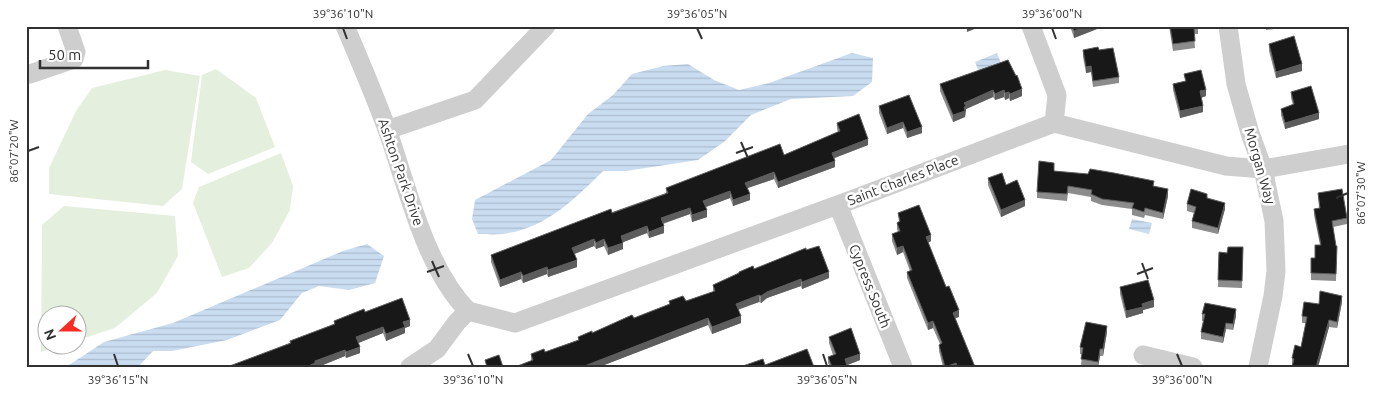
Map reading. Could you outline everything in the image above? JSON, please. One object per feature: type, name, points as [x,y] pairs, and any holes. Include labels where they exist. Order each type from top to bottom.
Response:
[{"type":"street","points":[[30,74],[74,59],[76,52],[66,26]]},
{"type":"street","name":"Ashton Park Drive","points":[[345,26],[387,130],[428,250],[457,299],[468,311]]},
{"type":"street","points":[[387,130],[475,100],[546,26]]},
{"type":"street","points":[[1031,26],[1057,96],[1054,123],[1226,166],[1263,169],[1349,154]]},
{"type":"street","name":"Morgan Way","points":[[1228,26],[1236,84],[1263,169],[1274,221],[1276,271],[1273,296],[1258,367]]},
{"type":"street","name":"Saint Charles Place","points":[[468,311],[515,323],[838,205],[1054,123]]},
{"type":"street","name":"Cypress South","points":[[838,205],[903,367]]},
{"type":"street","points":[[410,367],[437,349],[457,322],[468,311]]},
{"type":"street","points":[[1143,355],[1193,367]]},
{"type":"green space","points":[[216,69],[256,98],[275,147],[208,174],[191,162],[202,75]]},
{"type":"green space","points":[[165,70],[200,76],[182,189],[163,206],[49,194],[49,168],[76,111],[92,88]]},
{"type":"green space","points":[[281,153],[293,186],[290,210],[272,243],[249,268],[222,277],[193,203],[199,187]]},
{"type":"green space","points":[[64,206],[175,216],[178,256],[157,293],[115,328],[88,337],[88,306],[41,306],[42,225]]},
{"type":"water","points":[[852,53],[873,58],[872,82],[853,96],[791,99],[751,115],[724,142],[698,160],[626,171],[603,171],[581,193],[545,220],[517,231],[498,234],[478,234],[472,219],[475,200],[551,160],[588,114],[613,95],[632,74],[663,66],[688,64],[714,80],[739,90],[769,83]]},
{"type":"water","points":[[997,53],[1001,63],[979,72],[975,62]]},
{"type":"water","points":[[1132,219],[1152,223],[1149,234],[1129,229]]},
{"type":"water","points":[[367,244],[384,256],[375,283],[349,290],[319,286],[302,293],[280,320],[227,340],[172,351],[153,351],[138,367],[66,367],[83,356],[88,356],[88,353],[104,342],[173,323],[343,251]]},
{"type":"building","points":[[1072,26],[1086,26],[1074,31]]},
{"type":"building","points":[[1170,26],[1198,26],[1194,28],[1195,41],[1173,44]]},
{"type":"building","points":[[1294,36],[1302,64],[1276,72],[1269,44]]},
{"type":"building","points":[[1098,47],[1099,50],[1113,48],[1119,77],[1093,81],[1091,66],[1086,67],[1083,50]]},
{"type":"building","points":[[1008,60],[1017,75],[1022,89],[1010,94],[1009,92],[1005,93],[1004,90],[995,94],[993,90],[964,103],[966,106],[964,107],[965,111],[953,115],[940,84]]},
{"type":"building","points":[[1201,70],[1206,90],[1200,91],[1203,106],[1180,111],[1173,84],[1186,81],[1184,74]]},
{"type":"building","points":[[1311,86],[1319,113],[1285,123],[1281,109],[1294,104],[1291,92]]},
{"type":"building","points":[[909,95],[922,127],[907,132],[903,122],[887,128],[879,106]]},
{"type":"building","points":[[859,114],[868,139],[832,153],[835,161],[778,182],[774,172],[745,183],[750,194],[733,200],[730,191],[703,201],[707,210],[692,215],[690,208],[661,218],[664,226],[649,232],[647,226],[621,236],[623,243],[608,248],[604,239],[596,243],[594,239],[572,248],[577,260],[548,270],[547,267],[523,276],[521,272],[500,280],[491,255],[611,209],[612,213],[668,193],[666,188],[780,144],[784,155],[840,131],[837,123]]},
{"type":"building","points":[[1039,161],[1054,163],[1054,171],[1088,174],[1090,169],[1154,181],[1153,186],[1168,189],[1163,213],[1145,208],[1144,212],[1132,208],[1134,203],[1102,199],[1091,194],[1092,190],[1068,186],[1067,194],[1037,192]]},
{"type":"building","points":[[1002,173],[1006,185],[1017,180],[1025,200],[1001,210],[988,178]]},
{"type":"building","points":[[1191,189],[1207,194],[1207,198],[1225,203],[1218,228],[1192,221],[1196,207],[1187,204]]},
{"type":"building","points":[[1342,189],[1347,218],[1332,221],[1337,246],[1336,274],[1311,273],[1311,258],[1315,258],[1315,245],[1321,245],[1314,209],[1320,208],[1318,193]]},
{"type":"building","points":[[919,205],[931,235],[926,237],[946,287],[949,286],[959,310],[953,313],[975,367],[957,367],[956,363],[945,367],[939,345],[942,343],[933,321],[928,323],[907,272],[912,270],[903,246],[897,248],[892,234],[900,231],[897,223],[900,221],[898,213]]},
{"type":"building","points":[[819,246],[829,272],[802,282],[801,279],[761,296],[759,295],[736,304],[741,316],[712,327],[708,318],[582,367],[515,367],[533,360],[531,354],[544,349],[545,352],[579,340],[578,337],[592,331],[592,333],[632,315],[634,318],[670,304],[669,301],[683,296],[686,301],[715,291],[713,285],[739,272],[753,266],[754,269],[806,248],[806,250]]},
{"type":"building","points":[[1228,247],[1243,247],[1242,281],[1218,280],[1219,252],[1227,253]]},
{"type":"building","points":[[1148,280],[1154,300],[1142,304],[1143,307],[1126,311],[1120,287]]},
{"type":"building","points":[[1320,291],[1342,296],[1337,322],[1329,320],[1316,367],[1292,367],[1295,345],[1301,347],[1307,317],[1302,316],[1304,302],[1319,304]]},
{"type":"building","points":[[402,298],[410,320],[403,322],[405,327],[386,334],[383,327],[356,337],[360,347],[346,352],[345,350],[315,361],[315,363],[306,367],[227,367],[291,343],[290,341],[335,324],[334,321],[364,309],[365,312]]},
{"type":"building","points":[[1205,303],[1236,309],[1233,324],[1226,323],[1223,337],[1201,332],[1205,314],[1202,314]]},
{"type":"building","points":[[1086,322],[1107,326],[1103,349],[1100,349],[1098,362],[1081,359],[1083,348],[1080,347]]},
{"type":"building","points":[[851,328],[860,354],[845,359],[846,367],[832,367],[828,357],[836,354],[829,337]]},
{"type":"building","points":[[807,349],[814,367],[740,367],[763,359],[765,365]]},
{"type":"building","points":[[499,355],[503,367],[487,367],[485,360]]}]
